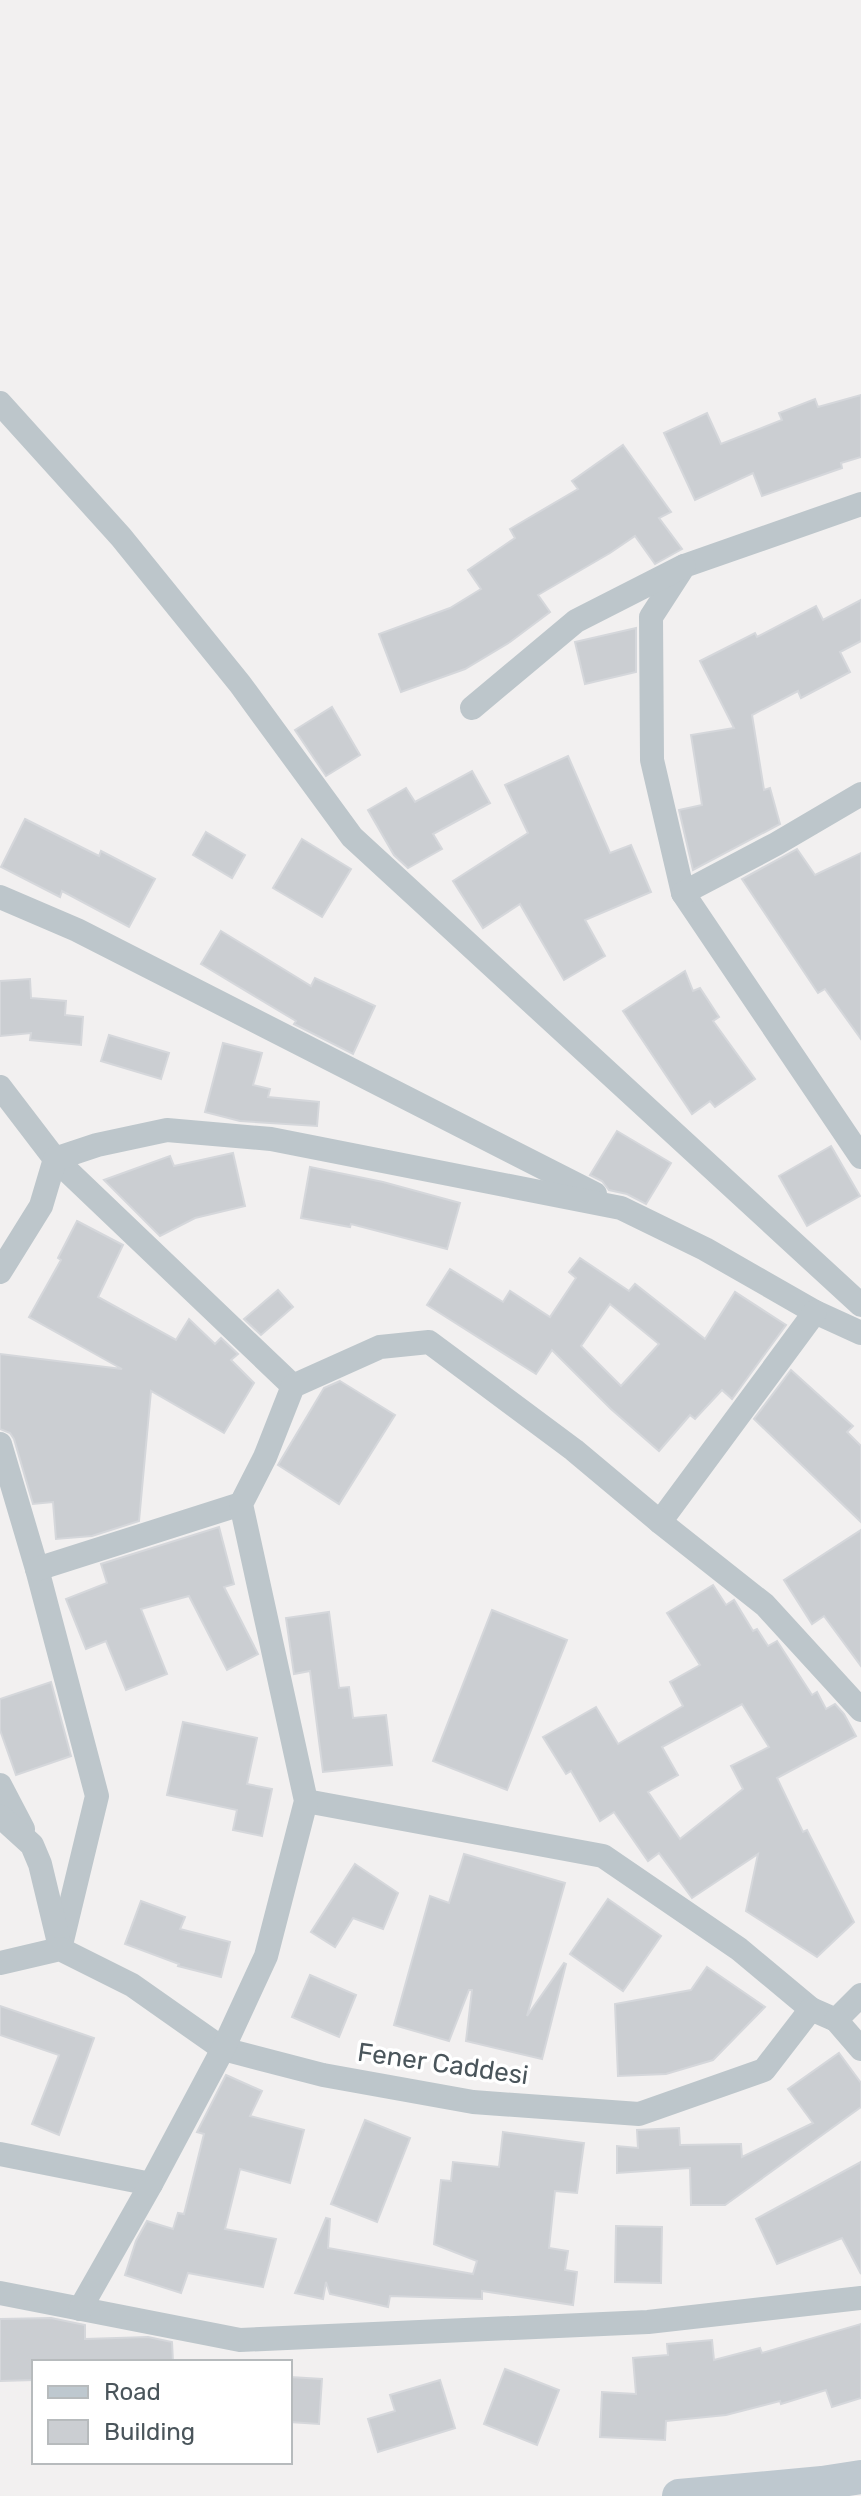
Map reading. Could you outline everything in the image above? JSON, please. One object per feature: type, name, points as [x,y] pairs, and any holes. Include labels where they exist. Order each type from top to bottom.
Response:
[{"type":"main road","points":[[679,2496],[861,2477]]},
{"type":"street","points":[[0,403],[121,537],[240,684],[352,837],[861,1305]]},
{"type":"street","points":[[472,708],[576,621],[684,566],[861,504]]},
{"type":"street","points":[[684,566],[651,617],[652,760],[683,893],[861,1157]]},
{"type":"street","points":[[683,893],[861,794]]},
{"type":"street","points":[[0,897],[77,930],[705,1249],[815,1312],[861,1333]]},
{"type":"street","points":[[0,1087],[55,1159],[293,1386]]},
{"type":"street","points":[[55,1159],[97,1145],[167,1130],[271,1139],[621,1208]]},
{"type":"street","points":[[0,1272],[41,1206],[55,1159]]},
{"type":"street","points":[[660,1522],[815,1312]]},
{"type":"street","points":[[80,2309],[223,2049],[266,1956],[306,1801],[241,1504],[265,1457],[293,1386],[380,1347],[429,1342],[574,1450],[765,1605],[861,1710]]},
{"type":"street","points":[[0,1444],[37,1569],[97,1796],[60,1949]]},
{"type":"street","points":[[37,1569],[241,1504]]},
{"type":"street","points":[[0,1785],[40,1864],[60,1949]]},
{"type":"street","points":[[306,1801],[603,1856],[739,1949],[811,2009],[836,2020],[861,2049]]},
{"type":"street","points":[[0,1816],[32,1845]]},
{"type":"street","points":[[0,1963],[60,1949]]},
{"type":"street","name":"Fener Caddesi","points":[[60,1949],[132,1985],[223,2049],[323,2075],[473,2102],[639,2114],[764,2070],[811,2009]]},
{"type":"street","points":[[836,2020],[861,1995]]},
{"type":"street","points":[[0,2154],[151,2184]]},
{"type":"street","points":[[0,2293],[240,2340],[648,2322],[861,2298]]},
{"type":"building","points":[[861,395],[861,457],[841,463],[842,468],[762,496],[753,473],[695,500],[664,433],[707,413],[721,444],[782,420],[779,413],[815,399],[818,407]]},
{"type":"building","points":[[623,445],[671,512],[659,518],[682,549],[655,564],[635,536],[538,595],[550,612],[510,642],[465,669],[401,692],[379,634],[450,608],[481,589],[468,570],[515,538],[510,529],[578,489],[572,481]]},
{"type":"building","points":[[861,600],[861,641],[840,652],[850,672],[801,698],[798,691],[752,715],[764,790],[770,788],[780,824],[693,870],[679,810],[702,805],[691,735],[734,728],[700,661],[755,633],[757,637],[816,606],[823,620]]},
{"type":"building","points":[[636,628],[636,672],[585,684],[575,642]]},
{"type":"building","points":[[332,707],[360,755],[326,776],[295,730]]},
{"type":"building","points":[[568,756],[610,853],[631,845],[651,892],[585,920],[605,956],[564,980],[520,904],[483,928],[453,881],[528,833],[505,785]]},
{"type":"building","points":[[472,771],[490,803],[433,834],[442,849],[408,868],[394,855],[368,810],[406,788],[415,802]]},
{"type":"building","points":[[25,819],[99,856],[101,851],[155,879],[129,927],[62,891],[60,897],[1,867]]},
{"type":"building","points":[[206,832],[245,855],[232,878],[193,855]]},
{"type":"building","points":[[302,839],[351,869],[322,917],[273,888]]},
{"type":"building","points":[[797,849],[815,875],[861,853],[861,1039],[825,989],[818,993],[742,879]]},
{"type":"building","points":[[221,931],[311,986],[315,978],[375,1006],[353,1054],[294,1024],[296,1021],[201,964]]},
{"type":"building","points":[[685,971],[693,991],[700,988],[719,1017],[713,1021],[755,1079],[715,1107],[710,1101],[692,1114],[623,1011]]},
{"type":"building","points":[[30,979],[31,998],[66,1001],[65,1015],[83,1017],[81,1045],[30,1040],[31,1033],[0,1036],[0,981]]},
{"type":"building","points":[[109,1035],[169,1053],[161,1079],[101,1061]]},
{"type":"building","points":[[223,1043],[262,1053],[253,1085],[270,1089],[268,1097],[319,1102],[317,1126],[240,1121],[205,1112]]},
{"type":"building","points":[[617,1131],[671,1163],[646,1204],[627,1194],[609,1190],[602,1181],[590,1175]]},
{"type":"building","points":[[831,1146],[860,1196],[807,1226],[779,1176]]},
{"type":"building","points":[[233,1153],[245,1206],[195,1218],[160,1236],[104,1180],[170,1156],[174,1166]]},
{"type":"building","points":[[310,1167],[383,1182],[460,1203],[447,1249],[351,1224],[350,1227],[301,1218]]},
{"type":"building","points":[[77,1221],[123,1245],[98,1297],[176,1340],[189,1319],[215,1344],[221,1338],[238,1354],[231,1360],[254,1383],[224,1433],[151,1391],[139,1521],[92,1536],[56,1539],[53,1502],[33,1504],[14,1439],[10,1433],[0,1429],[0,1354],[122,1369],[29,1317],[61,1260],[58,1258]]},
{"type":"building","points":[[580,1258],[629,1291],[635,1284],[705,1339],[735,1292],[786,1325],[732,1399],[722,1390],[695,1419],[690,1415],[659,1451],[611,1409],[552,1350],[536,1374],[427,1305],[450,1269],[503,1302],[510,1291],[550,1317],[576,1278],[569,1272]],"holes":[[[610,1304],[659,1344],[621,1386],[581,1346]]]},
{"type":"building","points":[[278,1290],[293,1307],[261,1335],[244,1319]]},
{"type":"building","points":[[791,1370],[853,1426],[847,1432],[861,1446],[861,1522],[754,1419]]},
{"type":"building","points":[[340,1381],[395,1415],[339,1504],[278,1465],[324,1388]]},
{"type":"building","points":[[219,1527],[234,1584],[224,1587],[258,1654],[227,1670],[189,1596],[141,1609],[167,1674],[126,1690],[106,1641],[86,1649],[66,1599],[107,1583],[101,1564]]},
{"type":"building","points":[[861,1530],[861,1666],[824,1616],[812,1624],[784,1580]]},
{"type":"building","points":[[713,1585],[726,1605],[734,1600],[753,1631],[757,1629],[768,1646],[777,1641],[812,1695],[817,1692],[826,1709],[835,1704],[856,1736],[777,1778],[803,1832],[807,1830],[854,1922],[817,1957],[746,1911],[758,1854],[692,1898],[659,1853],[648,1861],[614,1812],[600,1821],[571,1771],[566,1774],[543,1737],[596,1707],[618,1744],[683,1706],[670,1682],[700,1665],[667,1613]],"holes":[[[742,1704],[769,1747],[731,1766],[743,1789],[680,1839],[648,1792],[678,1775],[662,1747]]]},
{"type":"building","points":[[492,1610],[567,1640],[507,1790],[433,1761]]},
{"type":"building","points":[[329,1612],[339,1688],[349,1687],[353,1718],[386,1715],[392,1765],[323,1772],[310,1671],[294,1674],[286,1618]]},
{"type":"building","points":[[51,1682],[71,1756],[16,1775],[0,1730],[0,1699]]},
{"type":"building","points":[[183,1722],[257,1738],[247,1784],[272,1789],[262,1836],[233,1830],[237,1810],[167,1795]]},
{"type":"building","points":[[464,1854],[565,1883],[527,2016],[566,1964],[542,2059],[466,2041],[472,1990],[469,1990],[449,2041],[394,2025],[430,1896],[449,1903]]},
{"type":"building","points":[[355,1864],[398,1893],[383,1929],[353,1918],[335,1947],[311,1932]]},
{"type":"building","points":[[608,1899],[661,1936],[623,1991],[570,1954]]},
{"type":"building","points":[[141,1901],[185,1917],[180,1929],[230,1942],[221,1977],[178,1966],[125,1944]]},
{"type":"building","points":[[707,1967],[765,2007],[713,2060],[666,2074],[618,2076],[615,2004],[691,1990]]},
{"type":"building","points":[[310,1975],[356,1995],[339,2037],[292,2017]]},
{"type":"building","points":[[0,2006],[94,2038],[59,2135],[32,2124],[59,2055],[0,2035]]},
{"type":"building","points":[[839,2053],[861,2083],[861,2107],[725,2205],[691,2205],[690,2168],[617,2173],[617,2146],[638,2148],[637,2130],[679,2128],[680,2145],[741,2144],[742,2157],[813,2123],[788,2089]]},
{"type":"building","points":[[226,2075],[262,2091],[250,2116],[304,2130],[290,2183],[240,2169],[225,2229],[276,2239],[263,2287],[188,2273],[181,2293],[125,2275],[136,2241],[147,2221],[173,2229],[178,2213],[184,2214],[204,2134],[197,2132]]},
{"type":"building","points":[[365,2120],[410,2138],[377,2222],[331,2204]]},
{"type":"building","points":[[503,2132],[584,2143],[577,2193],[555,2191],[549,2248],[568,2251],[565,2270],[577,2272],[573,2305],[482,2291],[482,2299],[390,2296],[388,2307],[330,2294],[326,2282],[323,2299],[295,2293],[326,2218],[330,2219],[328,2248],[473,2274],[477,2261],[434,2244],[441,2180],[451,2181],[453,2162],[499,2167]]},
{"type":"building","points":[[861,2162],[861,2274],[842,2238],[777,2264],[756,2219]]},
{"type":"building","points":[[616,2226],[662,2227],[661,2283],[615,2282]]},
{"type":"building","points":[[51,2318],[85,2325],[85,2339],[148,2337],[172,2342],[173,2360],[32,2360],[32,2380],[0,2381],[0,2319]]},
{"type":"building","points":[[861,2324],[861,2398],[832,2407],[826,2390],[781,2404],[780,2401],[726,2415],[666,2421],[665,2440],[600,2437],[602,2392],[636,2394],[633,2358],[668,2355],[667,2344],[712,2340],[714,2360],[760,2348],[762,2353]]},
{"type":"building","points":[[505,2369],[559,2390],[537,2445],[484,2424]]},
{"type":"building","points":[[292,2377],[322,2379],[319,2424],[292,2422]]},
{"type":"building","points":[[440,2380],[455,2428],[378,2452],[368,2419],[395,2411],[390,2395]]}]
